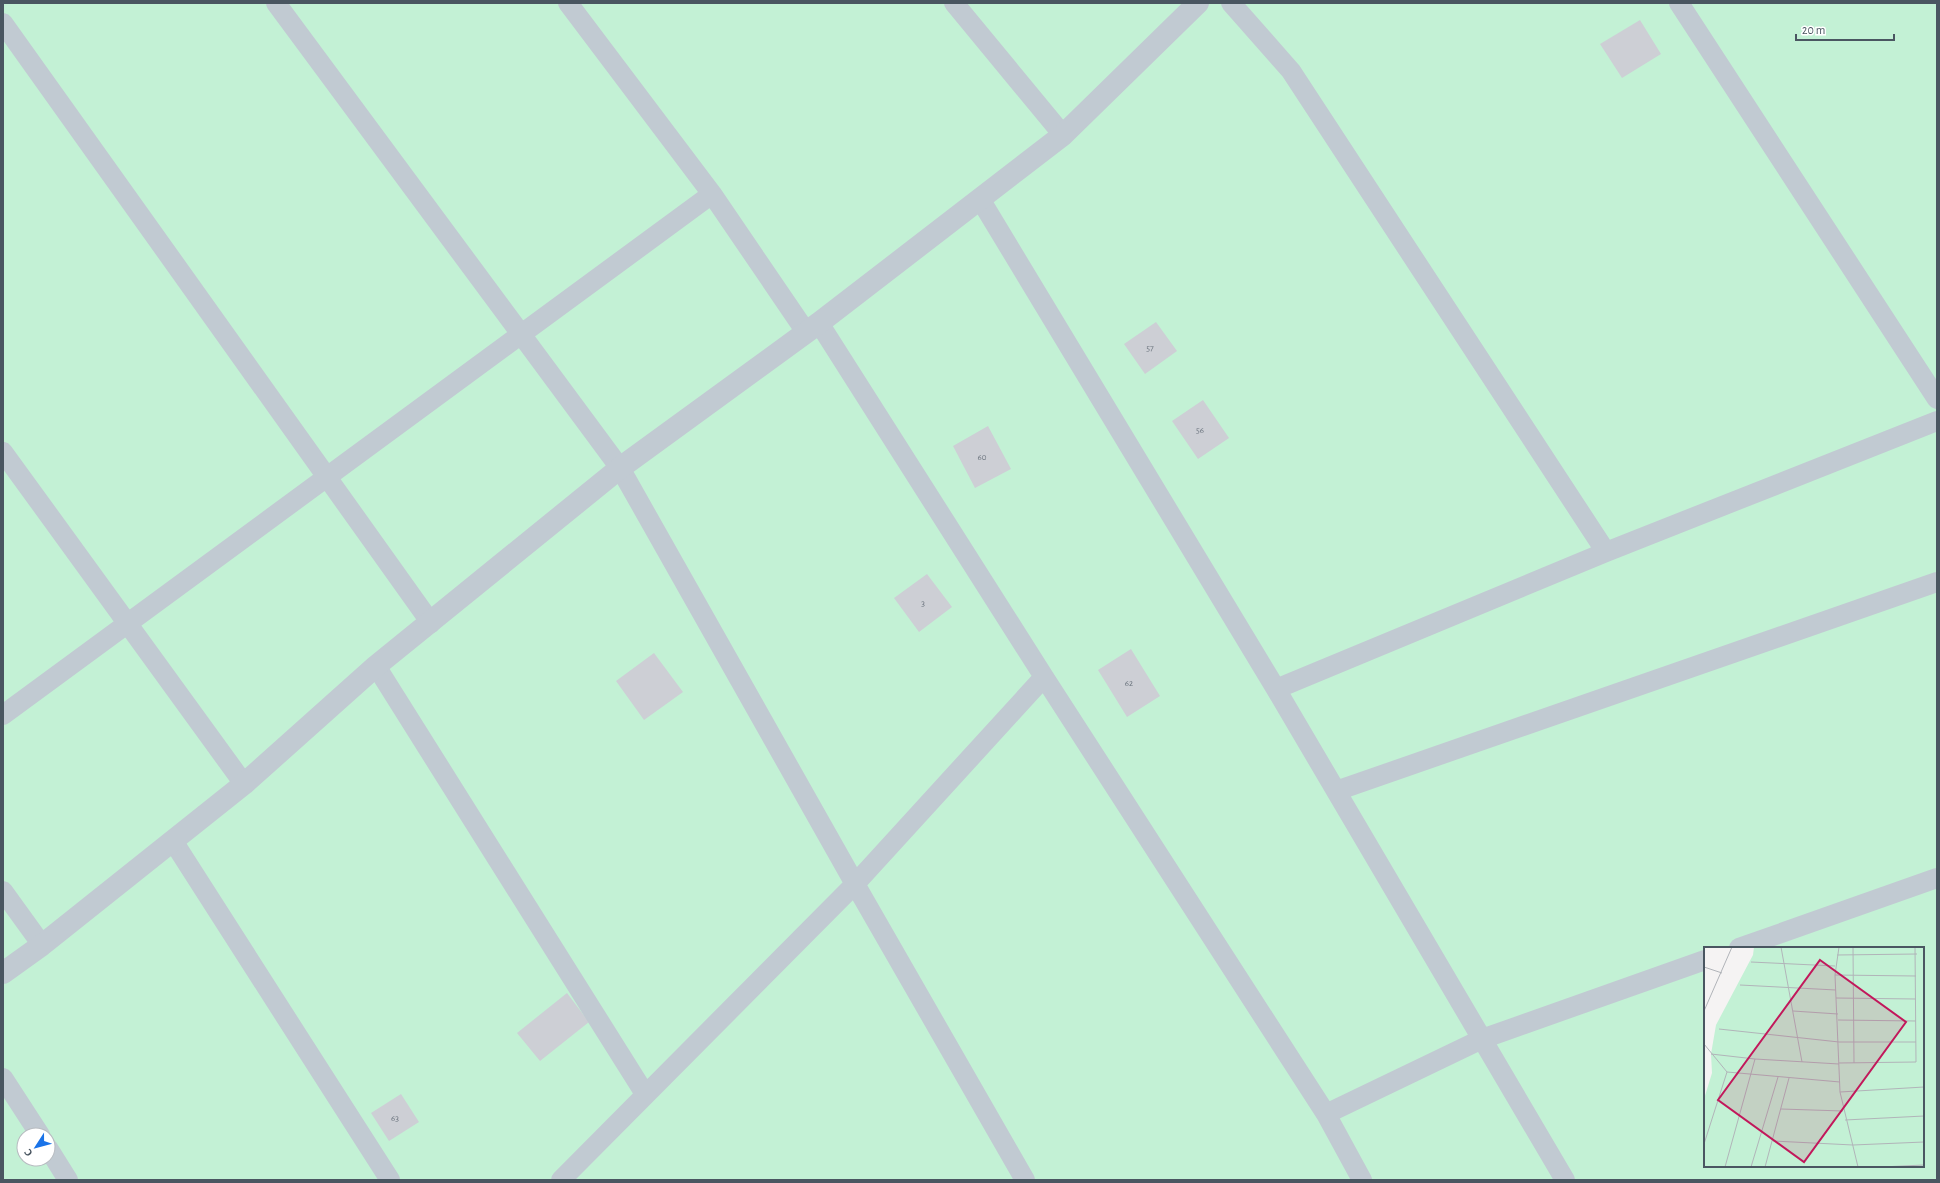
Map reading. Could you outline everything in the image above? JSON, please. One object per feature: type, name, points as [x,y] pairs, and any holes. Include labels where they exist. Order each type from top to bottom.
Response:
[{"type":"street","points":[[3,973],[42,945],[244,784],[376,666],[431,623],[620,468],[813,327],[1063,135],[1198,3]]},
{"type":"lane","points":[[276,3],[620,468],[855,884],[1025,1180]]},
{"type":"lane","points":[[568,3],[813,327],[1044,677],[1326,1114],[1362,1180]]},
{"type":"lane","points":[[954,3],[1063,135]]},
{"type":"lane","points":[[1231,3],[1291,71],[1606,552]]},
{"type":"lane","points":[[1679,3],[1937,399]]},
{"type":"lane","points":[[3,23],[431,623]]},
{"type":"lane","points":[[3,715],[712,194]]},
{"type":"lane","points":[[980,199],[1276,689],[1565,1180]]},
{"type":"lane","points":[[1276,689],[1606,552],[1937,422]]},
{"type":"lane","points":[[3,452],[244,784]]},
{"type":"lane","points":[[1336,791],[1937,582]]},
{"type":"lane","points":[[376,666],[645,1094]]},
{"type":"lane","points":[[561,1180],[855,884],[1044,677]]},
{"type":"lane","points":[[172,841],[390,1180]]},
{"type":"lane","points":[[1742,947],[1937,878]]},
{"type":"lane","points":[[3,891],[42,945]]},
{"type":"lane","points":[[1326,1114],[1482,1039],[1704,960]]},
{"type":"lane","points":[[3,1078],[35,1127]]},
{"type":"lane","points":[[56,1161],[68,1180]]},
{"type":"green space","points":[[3,3],[1937,3],[1937,1180],[3,1180]]},
{"type":"building","points":[[1640,20],[1661,54],[1622,78],[1600,44]]},
{"type":"building","points":[[1156,322],[1177,351],[1145,374],[1124,344]]},
{"type":"building","points":[[1203,400],[1229,438],[1198,459],[1172,421]]},
{"type":"building","points":[[988,426],[1011,469],[975,488],[953,446]]},
{"type":"building","points":[[927,574],[952,607],[919,632],[894,598]]},
{"type":"building","points":[[1131,649],[1160,696],[1127,717],[1098,670]]},
{"type":"building","points":[[654,653],[683,692],[644,720],[616,681]]},
{"type":"building","points":[[567,993],[589,1022],[540,1061],[517,1033]]},
{"type":"building","points":[[401,1094],[419,1122],[389,1141],[371,1113]]}]
